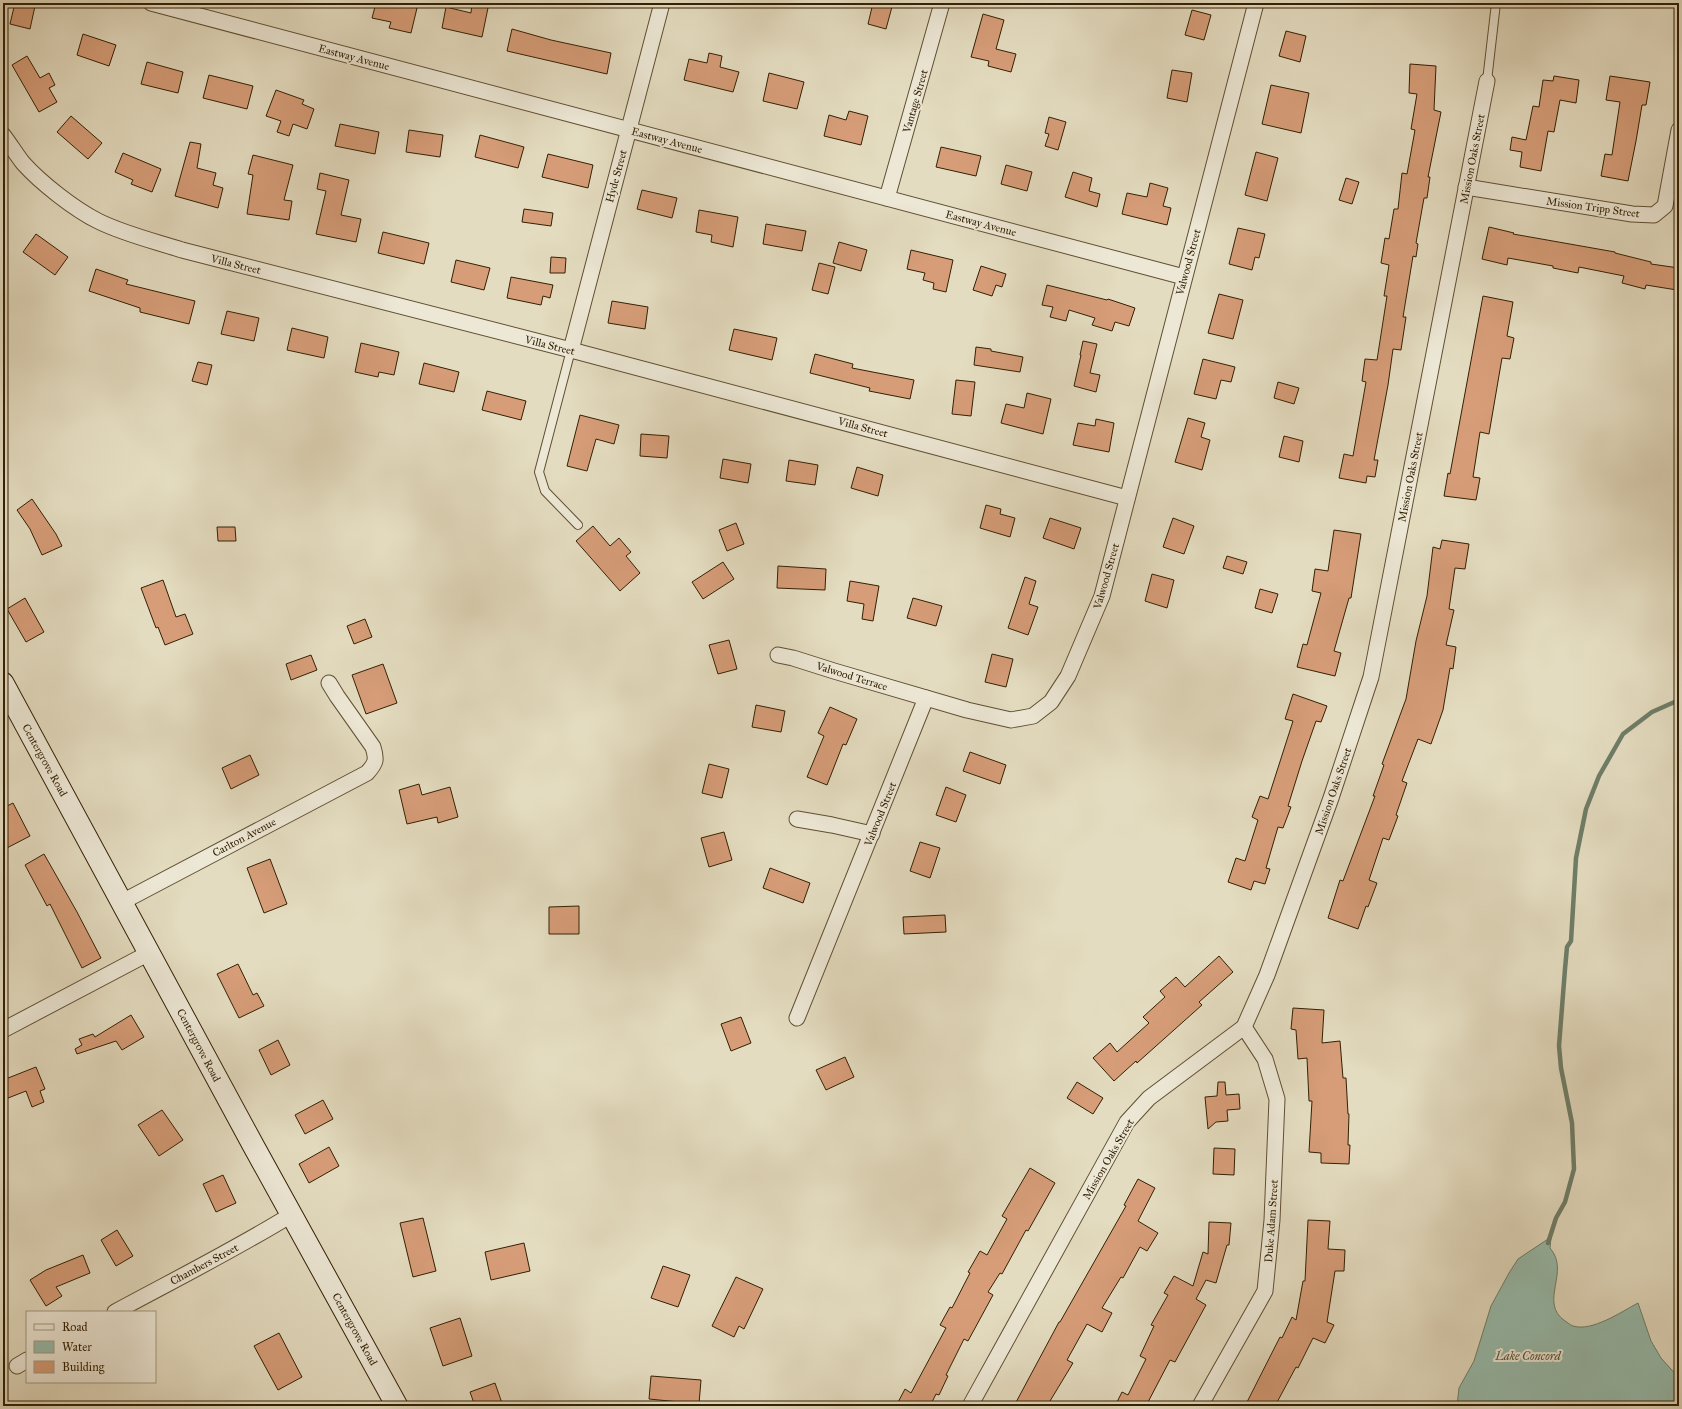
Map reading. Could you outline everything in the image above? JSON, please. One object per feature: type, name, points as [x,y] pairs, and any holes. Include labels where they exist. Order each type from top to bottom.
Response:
[{"type":"street","name":"Eastway Avenue","points":[[151,3],[1184,277]]},
{"type":"street","name":"Hyde Street","points":[[571,350],[662,3]]},
{"type":"street","name":"Vantage Street","points":[[887,198],[942,3]]},
{"type":"street","name":"Valwood Street","points":[[797,1018],[926,698],[967,710],[1011,720],[1034,716],[1051,702],[1068,676],[1102,596],[1256,3]]},
{"type":"street","name":"Mission Oaks Street","points":[[970,1406],[1127,1122],[1149,1098],[1244,1027],[1267,975],[1331,798],[1371,677],[1487,81]]},
{"type":"street","name":"Mission Tripp Street","points":[[1466,187],[1632,214],[1654,215],[1665,206],[1679,130]]},
{"type":"street","name":"Villa Street","points":[[3,135],[23,163],[44,183],[80,210],[98,221],[123,231],[182,250],[571,350],[1127,498]]},
{"type":"street","name":"Valwood Terrace","points":[[778,655],[793,658],[926,698]]},
{"type":"street","name":"Centergrove Road","points":[[3,683],[122,902],[148,953],[397,1406]]},
{"type":"street","name":"Carlton Avenue","points":[[122,902],[367,773],[374,765],[376,756],[373,747],[329,683]]},
{"type":"street","points":[[796,819],[872,834]]},
{"type":"street","points":[[3,1030],[148,953]]},
{"type":"street","name":"Duke Adam Street","points":[[1200,1406],[1265,1291],[1272,1220],[1278,1099],[1265,1059],[1244,1027]]},
{"type":"street","name":"Chambers Street","points":[[117,1311],[189,1271],[252,1239],[291,1215]]},
{"type":"lane","points":[[1487,81],[1496,3]]},
{"type":"lane","points":[[571,350],[539,472],[545,491],[578,525]]},
{"type":"water","name":"Lake Concord","points":[[1551,1237],[1550,1248],[1556,1257],[1557,1267],[1554,1305],[1557,1313],[1573,1326],[1581,1327],[1597,1324],[1638,1303],[1651,1341],[1661,1358],[1679,1378],[1679,1406],[1457,1406],[1459,1388],[1474,1361],[1491,1306],[1509,1273],[1518,1259]]},
{"type":"building","points":[[15,3],[35,6],[30,29],[10,24]]},
{"type":"building","points":[[376,3],[398,3],[417,8],[411,33],[389,28],[391,22],[372,18]]},
{"type":"building","points":[[472,3],[489,3],[482,37],[442,28],[446,7],[471,13]]},
{"type":"building","points":[[873,3],[893,3],[886,29],[868,24]]},
{"type":"building","points":[[1192,10],[1211,15],[1204,40],[1185,35]]},
{"type":"building","points":[[983,14],[1004,20],[996,49],[1016,54],[1011,72],[988,66],[989,61],[971,57]]},
{"type":"building","points":[[512,29],[551,40],[611,53],[607,74],[507,51]]},
{"type":"building","points":[[1286,31],[1306,36],[1300,62],[1279,56]]},
{"type":"building","points":[[83,34],[116,45],[109,66],[77,55]]},
{"type":"building","points":[[709,53],[722,56],[720,67],[739,72],[733,92],[684,80],[689,59],[707,63]]},
{"type":"building","points":[[27,56],[40,78],[49,73],[55,85],[49,88],[57,102],[39,112],[12,65]]},
{"type":"building","points":[[147,62],[183,72],[178,93],[141,84]]},
{"type":"building","points":[[1410,64],[1436,66],[1434,110],[1441,112],[1428,177],[1430,177],[1427,198],[1424,198],[1416,243],[1418,244],[1416,257],[1413,256],[1403,317],[1406,317],[1401,350],[1393,349],[1374,460],[1378,460],[1375,477],[1367,476],[1366,483],[1339,478],[1344,454],[1353,456],[1366,382],[1362,381],[1365,359],[1377,360],[1387,296],[1384,296],[1389,265],[1381,263],[1385,238],[1389,239],[1394,209],[1398,209],[1402,173],[1407,174],[1415,130],[1411,129],[1417,94],[1409,93]]},
{"type":"building","points":[[1172,70],[1192,73],[1187,102],[1167,98]]},
{"type":"building","points":[[769,73],[804,82],[797,109],[763,101]]},
{"type":"building","points":[[209,75],[253,86],[247,109],[203,98]]},
{"type":"building","points":[[1554,76],[1579,80],[1576,103],[1560,100],[1554,132],[1548,131],[1541,171],[1520,167],[1522,152],[1510,150],[1512,137],[1526,140],[1533,106],[1539,107],[1543,80],[1553,81]]},
{"type":"building","points":[[1610,76],[1650,82],[1646,105],[1642,105],[1628,181],[1601,176],[1605,154],[1612,155],[1620,102],[1606,100]]},
{"type":"building","points":[[1271,85],[1309,93],[1301,133],[1262,124]]},
{"type":"building","points":[[276,90],[304,100],[302,104],[314,109],[307,129],[293,124],[289,136],[277,132],[281,121],[266,116]]},
{"type":"building","points":[[849,111],[868,116],[861,145],[824,136],[829,115],[846,120]]},
{"type":"building","points":[[71,116],[102,143],[88,159],[57,132]]},
{"type":"building","points":[[1049,117],[1066,122],[1058,150],[1045,146],[1049,134],[1045,133]]},
{"type":"building","points":[[340,124],[379,132],[375,154],[335,146]]},
{"type":"building","points":[[409,130],[443,135],[440,157],[406,152]]},
{"type":"building","points":[[480,135],[524,147],[518,168],[475,157]]},
{"type":"building","points":[[190,142],[201,144],[197,168],[216,173],[213,185],[223,188],[218,208],[175,196]]},
{"type":"building","points":[[941,147],[981,156],[976,176],[936,167]]},
{"type":"building","points":[[1256,152],[1278,158],[1267,201],[1245,195]]},
{"type":"building","points":[[123,153],[161,169],[152,192],[131,184],[133,180],[115,172]]},
{"type":"building","points":[[548,154],[593,165],[588,188],[542,177]]},
{"type":"building","points":[[253,155],[293,165],[284,200],[292,201],[289,220],[247,214],[253,175],[248,174]]},
{"type":"building","points":[[1006,165],[1032,172],[1027,191],[1001,184]]},
{"type":"building","points":[[1073,172],[1092,178],[1089,191],[1100,194],[1097,207],[1065,197]]},
{"type":"building","points":[[320,173],[349,180],[341,215],[361,219],[356,242],[316,234],[326,191],[317,189]]},
{"type":"building","points":[[1346,178],[1359,182],[1352,204],[1339,200]]},
{"type":"building","points":[[1150,183],[1168,188],[1163,206],[1171,208],[1167,225],[1122,214],[1127,193],[1147,197]]},
{"type":"building","points":[[642,190],[677,198],[672,218],[637,209]]},
{"type":"building","points":[[524,209],[553,213],[551,226],[522,222]]},
{"type":"building","points":[[699,210],[738,217],[733,247],[711,242],[712,235],[696,232]]},
{"type":"building","points":[[766,224],[806,231],[802,251],[763,244]]},
{"type":"building","points":[[1489,227],[1514,233],[1513,234],[1615,252],[1651,262],[1651,264],[1679,268],[1677,290],[1646,285],[1645,289],[1622,283],[1624,276],[1579,267],[1578,273],[1553,268],[1553,266],[1508,258],[1507,265],[1482,259]]},
{"type":"building","points":[[1238,228],[1265,234],[1259,258],[1255,257],[1252,270],[1229,264]]},
{"type":"building","points":[[383,232],[429,243],[424,264],[378,253]]},
{"type":"building","points":[[36,234],[68,257],[55,275],[23,252]]},
{"type":"building","points":[[839,242],[867,250],[861,271],[833,263]]},
{"type":"building","points":[[911,250],[953,260],[946,292],[933,289],[934,283],[923,280],[925,273],[907,269]]},
{"type":"building","points":[[551,257],[566,258],[565,273],[550,273]]},
{"type":"building","points":[[456,260],[490,268],[484,290],[451,282]]},
{"type":"building","points":[[819,263],[835,267],[828,294],[812,290]]},
{"type":"building","points":[[981,266],[1006,274],[1002,287],[996,285],[992,296],[973,290]]},
{"type":"building","points":[[96,269],[128,280],[126,284],[195,301],[189,324],[140,312],[140,308],[89,291]]},
{"type":"building","points":[[511,277],[553,285],[550,298],[543,296],[541,305],[507,298]]},
{"type":"building","points":[[1047,285],[1108,299],[1135,308],[1129,326],[1115,322],[1112,331],[1092,325],[1095,318],[1069,310],[1066,321],[1050,317],[1053,307],[1042,305]]},
{"type":"building","points":[[1219,294],[1243,300],[1233,339],[1208,333]]},
{"type":"building","points":[[1483,296],[1513,302],[1507,336],[1514,338],[1510,359],[1502,358],[1489,434],[1480,432],[1473,477],[1480,478],[1476,500],[1444,496],[1448,473],[1450,474]]},
{"type":"building","points":[[612,301],[648,307],[645,329],[608,323]]},
{"type":"building","points":[[227,311],[259,318],[254,341],[221,334]]},
{"type":"building","points":[[292,328],[328,337],[324,358],[287,350]]},
{"type":"building","points":[[734,329],[777,338],[772,360],[729,350]]},
{"type":"building","points":[[1083,341],[1097,344],[1090,373],[1100,375],[1096,392],[1074,386]]},
{"type":"building","points":[[361,343],[399,352],[394,375],[379,372],[378,377],[355,372]]},
{"type":"building","points":[[976,347],[1023,357],[1020,372],[974,365]]},
{"type":"building","points":[[815,354],[853,364],[852,368],[914,380],[910,399],[869,391],[870,388],[810,373]]},
{"type":"building","points":[[1203,359],[1235,367],[1231,382],[1221,380],[1216,399],[1194,394]]},
{"type":"building","points":[[198,362],[212,365],[207,385],[192,381]]},
{"type":"building","points":[[424,363],[459,372],[454,392],[419,384]]},
{"type":"building","points":[[956,380],[975,382],[971,416],[952,414]]},
{"type":"building","points":[[1278,382],[1299,388],[1294,404],[1274,398]]},
{"type":"building","points":[[487,391],[526,401],[521,420],[482,410]]},
{"type":"building","points":[[1027,393],[1051,399],[1043,434],[1001,423],[1006,404],[1024,408]]},
{"type":"building","points":[[580,415],[619,425],[614,444],[596,439],[587,471],[567,466]]},
{"type":"building","points":[[1188,418],[1205,423],[1201,437],[1210,440],[1202,470],[1175,462]]},
{"type":"building","points":[[1096,419],[1114,423],[1109,452],[1073,445],[1078,423],[1095,426]]},
{"type":"building","points":[[641,434],[669,436],[667,458],[640,456]]},
{"type":"building","points":[[1284,436],[1303,441],[1299,462],[1279,457]]},
{"type":"building","points":[[723,459],[751,464],[748,483],[720,478]]},
{"type":"building","points":[[789,460],[818,465],[815,485],[786,481]]},
{"type":"building","points":[[857,467],[883,475],[878,496],[851,488]]},
{"type":"building","points":[[32,499],[56,534],[62,546],[42,555],[30,529],[17,510]]},
{"type":"building","points":[[986,505],[1001,509],[1000,514],[1015,518],[1010,537],[980,528]]},
{"type":"building","points":[[1050,518],[1081,528],[1074,549],[1043,538]]},
{"type":"building","points":[[1173,518],[1194,526],[1184,554],[1163,547]]},
{"type":"building","points":[[736,523],[744,544],[727,551],[719,530]]},
{"type":"building","points":[[593,526],[610,546],[619,538],[631,552],[626,556],[640,573],[620,591],[576,541]]},
{"type":"building","points":[[217,527],[235,527],[236,541],[218,541]]},
{"type":"building","points":[[1334,530],[1361,534],[1351,598],[1349,598],[1334,651],[1341,653],[1335,676],[1297,667],[1303,644],[1307,645],[1321,593],[1312,591],[1315,569],[1328,571]]},
{"type":"building","points":[[1442,540],[1469,544],[1465,569],[1455,568],[1449,609],[1454,610],[1446,645],[1456,647],[1453,669],[1450,668],[1443,710],[1431,744],[1418,739],[1402,781],[1407,783],[1396,815],[1398,816],[1389,840],[1383,838],[1369,880],[1377,883],[1368,907],[1366,906],[1358,929],[1328,918],[1340,880],[1343,881],[1375,796],[1373,796],[1384,765],[1382,764],[1406,699],[1416,641],[1427,596],[1433,547],[1440,549]]},
{"type":"building","points":[[1227,556],[1247,562],[1243,574],[1223,568]]},
{"type":"building","points":[[723,562],[734,579],[703,599],[692,582]]},
{"type":"building","points":[[778,566],[826,569],[825,590],[777,588]]},
{"type":"building","points":[[1152,574],[1174,580],[1167,608],[1145,601]]},
{"type":"building","points":[[1025,577],[1036,581],[1029,604],[1038,607],[1028,635],[1008,628]]},
{"type":"building","points":[[163,580],[176,617],[185,614],[193,634],[165,645],[158,627],[156,628],[141,588]]},
{"type":"building","points":[[850,581],[879,586],[873,621],[862,619],[864,604],[847,601]]},
{"type":"building","points":[[1260,589],[1278,594],[1272,613],[1255,608]]},
{"type":"building","points":[[25,598],[44,632],[26,642],[7,609]]},
{"type":"building","points":[[913,598],[942,606],[936,626],[907,618]]},
{"type":"building","points":[[365,619],[372,637],[354,644],[347,626]]},
{"type":"building","points":[[729,640],[737,669],[718,674],[709,645]]},
{"type":"building","points":[[992,654],[1013,659],[1006,687],[985,682]]},
{"type":"building","points":[[311,655],[317,670],[291,680],[286,664]]},
{"type":"building","points":[[383,664],[397,703],[366,714],[352,675]]},
{"type":"building","points":[[1293,694],[1327,706],[1321,722],[1316,721],[1288,806],[1291,807],[1283,828],[1278,827],[1266,868],[1270,869],[1265,884],[1254,881],[1251,890],[1228,882],[1236,858],[1245,861],[1258,820],[1252,817],[1260,796],[1268,799],[1293,721],[1285,719]]},
{"type":"building","points":[[756,705],[785,711],[781,732],[752,727]]},
{"type":"building","points":[[830,707],[857,719],[846,745],[843,744],[827,785],[807,777],[824,736],[818,733]]},
{"type":"building","points":[[970,752],[1006,765],[1000,784],[963,771]]},
{"type":"building","points":[[250,755],[259,775],[231,789],[222,768]]},
{"type":"building","points":[[709,764],[729,769],[722,798],[702,793]]},
{"type":"building","points":[[419,784],[422,795],[450,787],[458,817],[438,823],[437,817],[407,824],[399,790]]},
{"type":"building","points":[[946,787],[966,795],[956,822],[936,815]]},
{"type":"building","points":[[13,803],[30,836],[3,850],[3,808]]},
{"type":"building","points":[[724,832],[732,860],[709,867],[701,838]]},
{"type":"building","points":[[920,842],[940,848],[930,878],[910,871]]},
{"type":"building","points":[[44,854],[101,958],[82,968],[50,904],[47,906],[25,865]]},
{"type":"building","points":[[270,859],[287,904],[264,913],[247,868]]},
{"type":"building","points":[[770,868],[810,883],[803,903],[763,888]]},
{"type":"building","points":[[579,906],[579,934],[549,934],[549,907]]},
{"type":"building","points":[[945,915],[946,932],[904,934],[903,917]]},
{"type":"building","points":[[1219,956],[1233,972],[1199,1002],[1202,1005],[1137,1063],[1136,1061],[1114,1081],[1093,1058],[1110,1043],[1117,1052],[1149,1023],[1143,1017],[1165,997],[1160,991],[1176,977],[1185,987]]},
{"type":"building","points":[[238,964],[253,995],[257,993],[264,1006],[239,1018],[217,974]]},
{"type":"building","points":[[1293,1008],[1324,1010],[1322,1043],[1340,1041],[1343,1078],[1346,1078],[1349,1114],[1349,1164],[1321,1163],[1321,1153],[1309,1152],[1312,1101],[1309,1101],[1307,1058],[1298,1059],[1296,1030],[1291,1029]]},
{"type":"building","points":[[131,1015],[144,1037],[122,1050],[116,1041],[77,1054],[75,1049],[82,1045],[79,1039],[93,1034],[95,1037]]},
{"type":"building","points":[[741,1017],[751,1043],[731,1051],[721,1024]]},
{"type":"building","points":[[278,1040],[290,1065],[271,1075],[259,1050]]},
{"type":"building","points":[[845,1057],[854,1077],[826,1090],[816,1070]]},
{"type":"building","points":[[36,1067],[45,1089],[40,1091],[44,1102],[32,1107],[26,1091],[3,1100],[3,1080]]},
{"type":"building","points":[[1077,1082],[1103,1098],[1093,1114],[1067,1098]]},
{"type":"building","points":[[1218,1082],[1225,1082],[1226,1095],[1239,1094],[1240,1109],[1227,1110],[1228,1121],[1216,1122],[1208,1129],[1205,1097],[1217,1096]]},
{"type":"building","points":[[323,1100],[333,1119],[305,1134],[295,1115]]},
{"type":"building","points":[[162,1110],[183,1140],[159,1156],[138,1125]]},
{"type":"building","points":[[329,1147],[339,1166],[309,1183],[299,1164]]},
{"type":"building","points":[[1214,1148],[1235,1149],[1234,1175],[1213,1174]]},
{"type":"building","points":[[1030,1168],[1055,1183],[1028,1231],[1026,1230],[1002,1274],[1000,1273],[988,1292],[993,1295],[968,1341],[964,1339],[946,1375],[948,1376],[939,1395],[936,1394],[930,1406],[896,1406],[905,1389],[911,1393],[946,1328],[940,1325],[950,1307],[952,1308],[970,1273],[968,1272],[980,1251],[987,1255],[1007,1219],[1002,1216]]},
{"type":"building","points":[[223,1175],[236,1203],[216,1212],[203,1184]]},
{"type":"building","points":[[1138,1179],[1155,1188],[1138,1221],[1158,1233],[1147,1251],[1140,1247],[1123,1278],[1121,1277],[1102,1308],[1112,1313],[1102,1332],[1087,1324],[1067,1360],[1073,1363],[1047,1406],[1014,1406],[1059,1322],[1126,1206],[1124,1205]]},
{"type":"building","points":[[423,1218],[436,1271],[413,1277],[400,1223]]},
{"type":"building","points":[[1308,1220],[1330,1221],[1328,1249],[1345,1250],[1344,1271],[1335,1271],[1327,1322],[1334,1325],[1325,1343],[1313,1338],[1298,1368],[1296,1367],[1275,1406],[1245,1406],[1280,1337],[1282,1338],[1292,1317],[1296,1320],[1303,1281],[1305,1281]]},
{"type":"building","points":[[1209,1222],[1231,1223],[1229,1245],[1227,1245],[1216,1283],[1206,1280],[1196,1299],[1206,1305],[1175,1362],[1170,1360],[1147,1404],[1151,1406],[1115,1406],[1122,1392],[1128,1395],[1146,1359],[1140,1356],[1154,1326],[1151,1325],[1168,1295],[1164,1293],[1174,1276],[1193,1286],[1203,1252],[1208,1254]]},
{"type":"building","points":[[117,1230],[133,1256],[116,1266],[101,1240]]},
{"type":"building","points":[[524,1243],[530,1271],[491,1280],[485,1252]]},
{"type":"building","points":[[83,1255],[90,1273],[56,1287],[62,1296],[46,1306],[30,1280],[46,1270]]},
{"type":"building","points":[[663,1266],[690,1275],[678,1307],[651,1298]]},
{"type":"building","points":[[736,1277],[763,1289],[744,1329],[739,1326],[734,1337],[712,1326]]},
{"type":"building","points":[[460,1318],[472,1356],[443,1366],[430,1328]]},
{"type":"building","points":[[279,1333],[302,1377],[278,1390],[254,1346]]},
{"type":"building","points":[[651,1376],[701,1380],[699,1404],[649,1399]]},
{"type":"building","points":[[495,1383],[503,1406],[475,1406],[470,1392]]},
{"type":"waterway","points":[[1548,1243],[1556,1218],[1565,1202],[1574,1169],[1572,1123],[1561,1068],[1559,1046],[1567,947],[1571,941],[1576,858],[1586,809],[1599,776],[1623,734],[1652,712],[1679,700]]}]
